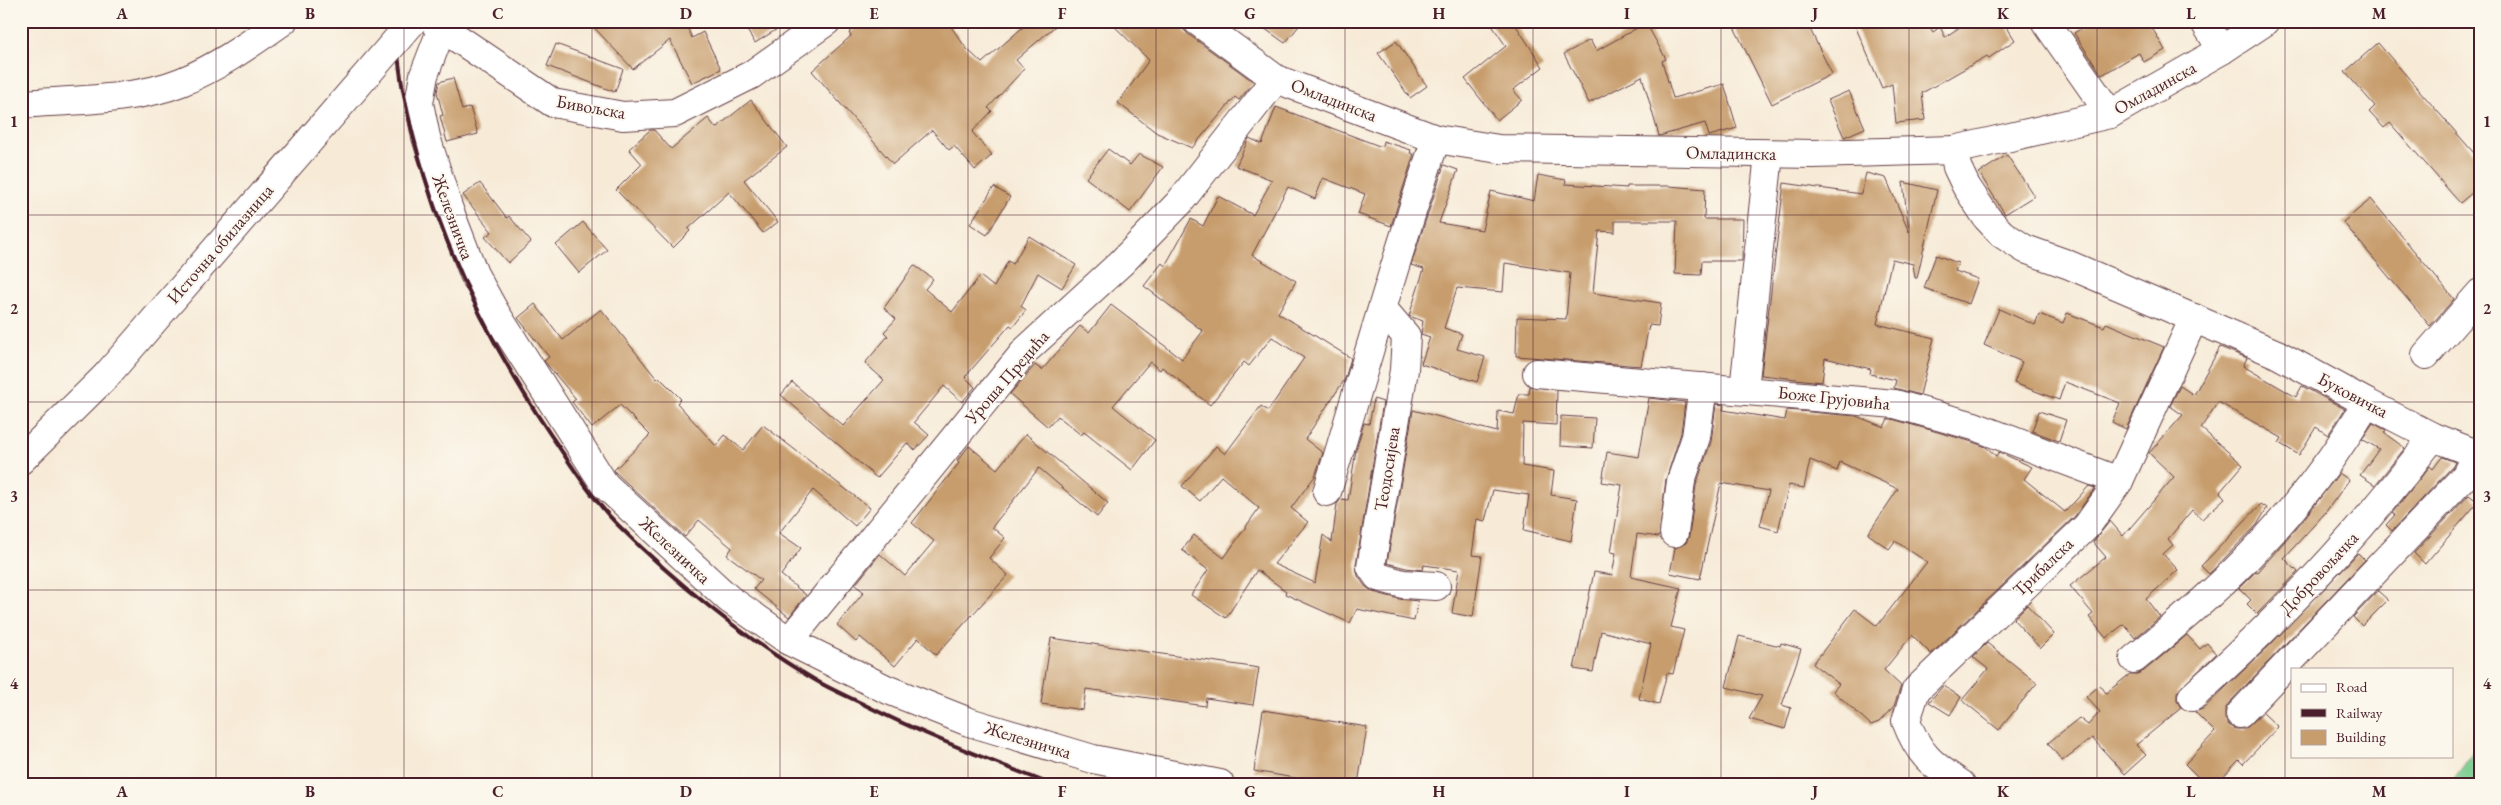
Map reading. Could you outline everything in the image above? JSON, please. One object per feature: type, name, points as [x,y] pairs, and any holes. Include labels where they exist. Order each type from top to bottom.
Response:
[{"type":"street","points":[[21,104],[137,94],[180,82],[227,60],[283,21]]},
{"type":"street","name":"Источна обилазница","points":[[21,460],[106,376],[412,21]]},
{"type":"street","name":"Бивољска","points":[[437,25],[553,103],[623,116],[675,113],[750,75],[827,21]]},
{"type":"street","name":"Омладинска","points":[[1197,21],[1276,79],[1436,139],[1499,149],[1769,154],[1954,150],[2110,114],[2222,50],[2266,21]]},
{"type":"street","points":[[2046,21],[2110,114]]},
{"type":"street","points":[[2204,21],[2222,50]]},
{"type":"street","name":"Железничка","points":[[437,25],[419,103],[426,138],[448,207],[474,274],[495,312],[605,485],[728,599],[789,641],[886,689],[969,722],[1093,759],[1220,784]]},
{"type":"street","name":"Уроша Предића","points":[[789,641],[1026,350],[1121,263],[1179,202],[1276,79]]},
{"type":"street","points":[[1328,492],[1384,309],[1404,233],[1436,139]]},
{"type":"street","name":"Буковичка","points":[[1954,150],[1956,167],[1966,186],[2002,234],[2025,249],[2278,354],[2367,404],[2472,454],[2474,458],[2466,476],[2240,714]]},
{"type":"street","points":[[1744,390],[1769,154]]},
{"type":"street","points":[[2426,355],[2480,293]]},
{"type":"street","name":"Теодосијева","points":[[1384,309],[1406,336],[1404,370],[1371,567],[1378,577],[1403,584],[1436,586]]},
{"type":"street","name":"Трибалска","points":[[1961,784],[1931,764],[1914,741],[1906,721],[1916,690],[2087,526],[2119,481],[2194,318]]},
{"type":"street","name":"Боже Грујовића","points":[[1537,373],[1895,404],[1974,426],[2119,481]]},
{"type":"street","points":[[1674,533],[1681,481],[1696,437],[1703,387]]},
{"type":"street","points":[[2134,659],[2213,592],[2275,530],[2319,478],[2367,404]]},
{"type":"street","name":"Добровољачка","points":[[2192,697],[2264,633],[2388,496],[2433,437]]},
{"type":"green space","points":[[2480,743],[2480,784],[2450,784]]},
{"type":"building","points":[[588,21],[694,21],[687,27],[692,38],[703,32],[721,69],[692,83],[670,40],[633,69]]},
{"type":"building","points":[[741,21],[790,21],[755,43]]},
{"type":"building","points":[[863,21],[947,21],[966,48],[982,63],[1030,21],[1061,21],[1016,60],[1024,69],[988,108],[992,111],[972,132],[992,155],[975,170],[954,146],[949,150],[932,130],[893,164],[812,71],[851,36],[849,33]]},
{"type":"building","points":[[1109,21],[1175,21],[1188,34],[1254,82],[1239,100],[1235,97],[1192,148],[1157,133],[1118,103],[1149,60]]},
{"type":"building","points":[[1254,21],[1303,21],[1285,43]]},
{"type":"building","points":[[1489,21],[1513,21],[1543,67],[1513,90],[1522,100],[1497,120],[1465,79],[1506,46]]},
{"type":"building","points":[[1731,21],[1806,21],[1832,74],[1772,104]]},
{"type":"building","points":[[1853,21],[1926,21],[1933,32],[1940,27],[1945,37],[1969,21],[2003,21],[2015,40],[1989,58],[1987,56],[1922,93],[1925,120],[1896,123],[1892,84],[1882,88]]},
{"type":"building","points":[[2094,21],[2148,21],[2165,50],[2144,62],[2139,53],[2102,75],[2074,33]]},
{"type":"building","points":[[1646,23],[1666,59],[1662,61],[1673,98],[1724,84],[1737,128],[1709,136],[1705,123],[1659,136],[1642,76],[1589,103],[1564,54],[1590,40],[1596,51]]},
{"type":"building","points":[[1396,41],[1427,86],[1410,98],[1378,53]]},
{"type":"building","points":[[2378,43],[2480,160],[2480,186],[2460,203],[2390,123],[2384,128],[2369,112],[2375,106],[2345,72]]},
{"type":"building","points":[[556,44],[623,69],[615,92],[547,66]]},
{"type":"building","points":[[453,78],[462,110],[470,107],[478,134],[447,142],[440,116],[443,115],[437,92],[439,82]]},
{"type":"building","points":[[1849,91],[1865,128],[1844,137],[1828,100]]},
{"type":"building","points":[[751,100],[787,147],[744,180],[778,222],[763,233],[729,192],[688,229],[690,231],[673,248],[616,190],[642,164],[629,149],[650,130],[654,130],[671,149],[708,118],[716,128]]},
{"type":"building","points":[[1276,107],[1382,147],[1383,141],[1411,150],[1410,153],[1414,154],[1391,226],[1358,214],[1365,194],[1323,178],[1315,199],[1288,187],[1252,255],[1296,281],[1278,313],[1351,358],[1345,379],[1305,439],[1323,453],[1315,476],[1291,508],[1308,522],[1274,564],[1315,583],[1323,535],[1332,542],[1337,504],[1341,499],[1348,500],[1356,450],[1364,423],[1369,424],[1374,399],[1383,402],[1356,565],[1358,576],[1365,586],[1373,592],[1399,599],[1418,601],[1414,621],[1357,609],[1350,623],[1285,594],[1286,591],[1257,570],[1226,618],[1191,595],[1208,570],[1182,550],[1194,535],[1224,558],[1259,508],[1221,476],[1200,501],[1182,486],[1216,446],[1225,454],[1261,406],[1268,411],[1304,358],[1272,337],[1249,366],[1244,362],[1210,405],[1162,367],[1160,370],[1150,362],[1113,406],[1155,440],[1132,470],[1084,432],[1081,435],[1058,416],[1048,427],[1010,394],[1035,365],[1042,370],[1080,326],[1089,333],[1111,305],[1182,359],[1203,331],[1144,286],[1162,263],[1165,266],[1191,219],[1203,226],[1218,196],[1253,215],[1272,180],[1236,166],[1249,138],[1262,144]]},
{"type":"building","points":[[1108,149],[1130,165],[1139,154],[1163,167],[1130,212],[1086,178]]},
{"type":"building","points":[[2007,155],[2034,196],[2005,214],[1979,173]]},
{"type":"building","points":[[1444,165],[1458,170],[1439,223],[1482,230],[1491,191],[1534,201],[1538,175],[1566,180],[1565,184],[1627,188],[1627,186],[1669,186],[1705,189],[1704,219],[1743,219],[1742,261],[1702,261],[1701,275],[1675,274],[1677,221],[1615,221],[1615,232],[1599,231],[1593,293],[1661,303],[1658,326],[1649,325],[1641,366],[1516,356],[1517,317],[1566,319],[1570,273],[1505,263],[1503,292],[1457,288],[1444,328],[1462,334],[1457,349],[1485,357],[1477,382],[1421,364],[1430,337],[1421,334],[1423,321],[1409,316],[1424,269],[1411,265]]},
{"type":"building","points":[[1866,173],[1886,178],[1909,232],[1903,182],[1937,190],[1917,278],[1915,278],[1913,264],[1892,259],[1877,324],[1934,338],[1920,395],[1894,388],[1896,380],[1870,374],[1871,369],[1825,358],[1822,382],[1761,375],[1784,183],[1861,194]]},
{"type":"building","points":[[480,183],[507,218],[509,216],[531,242],[508,263],[485,237],[492,232],[463,195]]},
{"type":"building","points":[[994,187],[1010,197],[987,235],[970,224]]},
{"type":"building","points":[[2371,199],[2454,299],[2430,326],[2343,222]]},
{"type":"building","points":[[583,222],[607,250],[579,273],[556,245]]},
{"type":"building","points":[[1029,236],[1076,265],[1062,288],[1038,273],[1021,306],[1026,310],[1013,327],[1010,325],[965,377],[975,387],[962,402],[944,386],[914,422],[929,435],[915,450],[907,443],[877,478],[781,395],[792,382],[843,426],[884,380],[865,363],[888,336],[884,332],[896,319],[884,308],[914,265],[933,279],[925,289],[952,312],[980,276],[994,287],[1008,261],[1013,264]]},
{"type":"building","points":[[1936,255],[1958,263],[1955,271],[1978,279],[1969,304],[1924,288]]},
{"type":"building","points":[[535,304],[563,340],[601,309],[657,379],[659,377],[681,399],[677,403],[716,446],[725,435],[743,450],[763,425],[870,508],[855,526],[813,490],[779,533],[801,548],[781,575],[806,595],[789,617],[754,589],[761,580],[727,555],[732,548],[699,520],[685,537],[615,472],[614,470],[650,435],[620,405],[592,428],[572,402],[576,399],[544,361],[549,357],[518,318]]},
{"type":"building","points":[[1999,309],[2035,325],[2039,314],[2063,323],[2067,313],[2104,327],[2106,323],[2164,347],[2126,429],[2112,422],[2120,403],[2065,382],[2059,400],[2014,383],[2022,362],[1984,345]]},
{"type":"building","points":[[2220,347],[2247,358],[2243,366],[2296,397],[2302,386],[2345,409],[2328,435],[2316,427],[2299,455],[2279,443],[2282,438],[2218,402],[2201,428],[2243,465],[2220,492],[2225,498],[2202,519],[2192,510],[2168,539],[2173,545],[2163,554],[2178,570],[2146,599],[2160,617],[2135,638],[2124,624],[2106,638],[2089,617],[2093,614],[2070,586],[2106,557],[2093,542],[2110,521],[2123,536],[2174,477],[2149,453],[2183,415],[2170,406],[2180,386],[2194,395]]},
{"type":"building","points":[[1530,386],[1557,390],[1556,425],[1523,423],[1522,466],[1554,471],[1551,495],[1577,499],[1571,541],[1524,530],[1529,495],[1493,490],[1485,521],[1477,519],[1472,555],[1482,556],[1473,617],[1452,613],[1459,570],[1424,565],[1423,570],[1387,563],[1413,410],[1497,432],[1498,411],[1514,414],[1519,394],[1529,394]]},
{"type":"building","points":[[1649,398],[1685,402],[1681,433],[1666,479],[1659,537],[1637,534],[1631,577],[1681,588],[1671,627],[1684,630],[1673,674],[1667,673],[1659,704],[1639,699],[1651,644],[1601,631],[1593,672],[1574,669],[1594,572],[1612,575],[1616,553],[1611,552],[1622,485],[1602,482],[1607,452],[1639,457]]},
{"type":"building","points":[[1716,404],[1724,405],[1723,410],[1785,420],[1787,410],[1856,416],[1884,427],[1888,419],[1892,419],[1969,441],[1986,447],[1996,456],[1999,452],[2032,467],[2024,479],[2065,512],[2089,486],[2095,488],[2075,516],[1931,654],[1912,635],[1884,670],[1901,686],[1894,706],[1879,722],[1871,725],[1833,691],[1839,684],[1813,664],[1855,609],[1877,626],[1927,562],[1895,541],[1889,549],[1868,534],[1898,489],[1840,462],[1837,471],[1810,460],[1804,488],[1789,485],[1778,531],[1760,526],[1769,491],[1721,483],[1700,579],[1670,573],[1675,548],[1686,543],[1689,536],[1696,485],[1711,442]]},
{"type":"building","points":[[2039,411],[2066,420],[2059,441],[2032,431]]},
{"type":"building","points":[[1561,416],[1595,418],[1593,448],[1560,446]]},
{"type":"building","points":[[2373,423],[2386,430],[2384,433],[2405,448],[2375,485],[2360,475],[2379,449],[2362,439]]},
{"type":"building","points":[[1026,434],[1108,503],[1097,517],[1039,468],[992,527],[1005,538],[989,558],[1008,575],[936,655],[918,638],[895,666],[860,637],[856,642],[837,625],[864,592],[855,585],[880,554],[905,576],[934,541],[912,523],[959,463],[957,461],[969,446],[997,469]]},
{"type":"building","points":[[2442,457],[2455,462],[2453,466],[2392,531],[2386,525],[2395,515],[2392,513],[2430,466],[2433,469]]},
{"type":"building","points":[[2339,473],[2349,480],[2325,513],[2284,558],[2298,572],[2257,614],[2247,604],[2251,600],[2239,588],[2256,571],[2258,572],[2303,520]]},
{"type":"building","points":[[2469,495],[2478,502],[2425,564],[2414,553]]},
{"type":"building","points":[[2261,504],[2267,508],[2257,525],[2209,574],[2201,566]]},
{"type":"building","points":[[2358,553],[2365,560],[2229,703],[2225,710],[2225,719],[2229,725],[2236,729],[2245,729],[2263,713],[2278,727],[2243,764],[2239,760],[2216,784],[2205,784],[2185,764],[2215,732],[2195,712],[2203,709],[2268,647]]},
{"type":"building","points":[[2378,591],[2388,600],[2362,626],[2353,617]]},
{"type":"building","points":[[2027,605],[2054,634],[2040,648],[2013,619]]},
{"type":"building","points":[[2187,635],[2200,649],[2207,643],[2216,654],[2177,692],[2177,701],[2181,708],[2136,745],[2146,755],[2125,774],[2092,738],[2062,761],[2048,743],[2079,718],[2088,725],[2100,712],[2086,697],[2100,685],[2106,693],[2130,674],[2144,671]]},
{"type":"building","points":[[1739,636],[1780,646],[1781,643],[1801,649],[1782,705],[1791,708],[1785,729],[1749,719],[1762,696],[1726,687]]},
{"type":"building","points":[[1051,638],[1259,668],[1253,705],[1206,698],[1205,706],[1086,689],[1083,710],[1041,704]]},
{"type":"building","points":[[1987,643],[2037,683],[1999,730],[1962,700],[1988,669],[1973,657]]},
{"type":"building","points":[[1943,686],[1961,697],[1950,715],[1929,702]]},
{"type":"building","points":[[1263,710],[1367,727],[1358,784],[1329,784],[1254,771]]},
{"type":"railway","points":[[394,21],[403,90],[413,136],[426,181],[459,270],[501,354],[525,394],[550,434],[608,514],[686,588],[737,628],[815,680],[909,726],[1050,784]]}]
